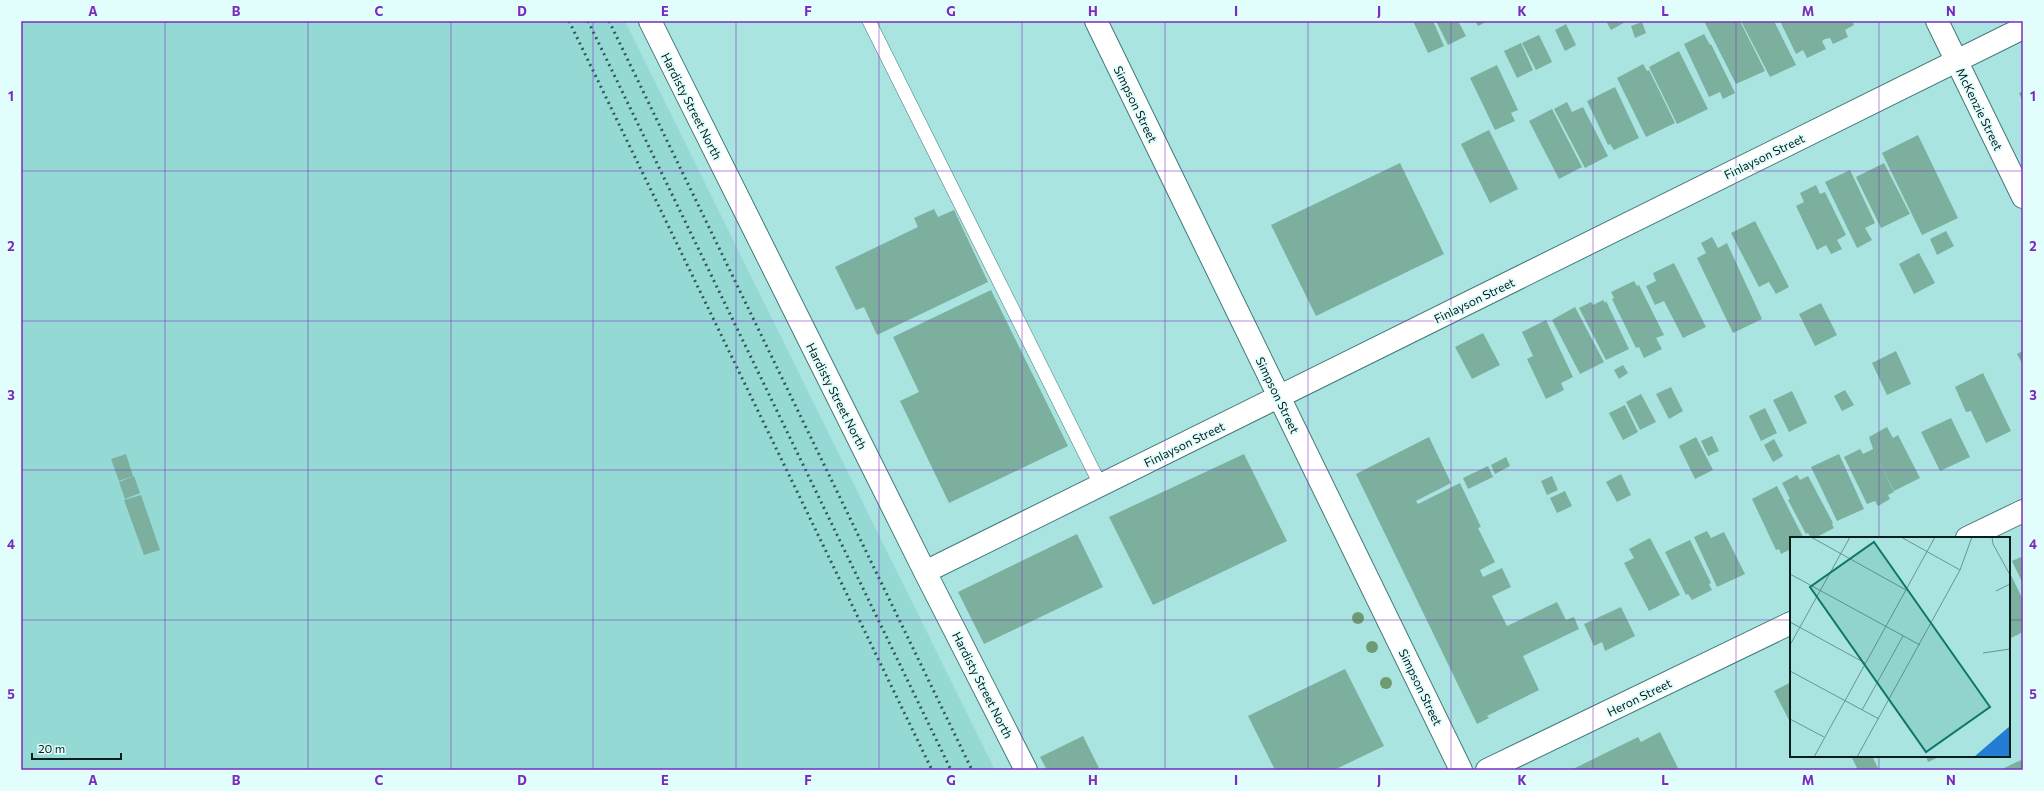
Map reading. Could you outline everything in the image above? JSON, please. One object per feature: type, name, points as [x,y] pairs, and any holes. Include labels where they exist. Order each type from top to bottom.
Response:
[{"type":"street","name":"Hardisty Street North","points":[[650,21],[925,572],[1026,770]]},
{"type":"street","name":"Simpson Street","points":[[1096,21],[1461,770]]},
{"type":"street","name":"McKenzie Street","points":[[1937,21],[2023,197]]},
{"type":"street","name":"Finlayson Street","points":[[925,572],[2023,28]]},
{"type":"street","points":[[1970,537],[2023,511]]},
{"type":"street","name":"Heron Street","points":[[1487,770],[1790,623]]},
{"type":"lane","points":[[869,21],[1101,486]]},
{"type":"shaded area","points":[[21,21],[625,21],[995,770],[21,770]]},
{"type":"building","points":[[1413,21],[1433,21],[1444,46],[1428,53]]},
{"type":"building","points":[[1436,21],[1458,21],[1466,36],[1448,45]]},
{"type":"building","points":[[1475,21],[1488,21],[1478,26]]},
{"type":"building","points":[[1606,21],[1627,21],[1611,30]]},
{"type":"building","points":[[1704,21],[1740,21],[1765,71],[1736,84]]},
{"type":"building","points":[[1741,21],[1774,21],[1796,65],[1770,77]]},
{"type":"building","points":[[1780,21],[1852,21],[1854,25],[1845,30],[1848,37],[1833,44],[1830,38],[1825,39],[1822,41],[1826,49],[1807,58],[1803,50],[1796,54]]},
{"type":"building","points":[[1642,22],[1646,33],[1635,38],[1631,26]]},
{"type":"building","points":[[1566,24],[1576,45],[1565,51],[1555,30]]},
{"type":"building","points":[[1704,34],[1710,45],[1711,44],[1735,93],[1723,99],[1720,92],[1709,97],[1684,44]]},
{"type":"building","points":[[1539,35],[1552,62],[1536,70],[1522,43]]},
{"type":"building","points":[[1521,43],[1533,70],[1517,78],[1504,51]]},
{"type":"building","points":[[1679,51],[1708,109],[1677,124],[1649,67]]},
{"type":"building","points":[[1643,64],[1647,71],[1649,70],[1675,123],[1646,137],[1617,78]]},
{"type":"building","points":[[1497,65],[1518,110],[1511,113],[1515,121],[1495,130],[1470,78]]},
{"type":"building","points":[[1615,87],[1639,138],[1614,150],[1610,144],[1608,145],[1587,101]]},
{"type":"building","points":[[2023,91],[2023,102],[2019,93]]},
{"type":"building","points":[[1567,102],[1572,112],[1583,107],[1608,156],[1585,168],[1554,109]]},
{"type":"building","points":[[1552,109],[1582,167],[1559,179],[1529,121]]},
{"type":"building","points":[[1489,130],[1518,189],[1490,203],[1461,144]]},
{"type":"building","points":[[1918,135],[1958,218],[1922,235],[1882,153]]},
{"type":"building","points":[[1400,163],[1444,254],[1316,316],[1271,225]]},
{"type":"building","points":[[1884,163],[1910,214],[1881,228],[1856,177]]},
{"type":"building","points":[[1850,170],[1875,223],[1865,228],[1872,240],[1857,248],[1825,182]]},
{"type":"building","points":[[1816,185],[1820,194],[1825,192],[1846,235],[1837,240],[1842,249],[1831,254],[1826,245],[1817,250],[1796,206],[1804,202],[1800,193]]},
{"type":"building","points":[[934,209],[938,217],[954,210],[988,282],[877,335],[864,307],[856,310],[835,267],[918,227],[914,218]]},
{"type":"building","points":[[1755,221],[1789,287],[1776,294],[1769,282],[1759,287],[1731,233]]},
{"type":"building","points":[[1946,231],[1954,246],[1937,255],[1930,239]]},
{"type":"building","points":[[1712,237],[1718,248],[1727,243],[1762,319],[1733,333],[1697,258],[1706,253],[1701,243]]},
{"type":"building","points":[[1919,253],[1935,283],[1914,294],[1899,264]]},
{"type":"building","points":[[1674,263],[1706,327],[1683,338],[1664,301],[1655,305],[1646,286],[1656,281],[1653,273]]},
{"type":"building","points":[[1634,281],[1637,286],[1639,285],[1664,335],[1656,338],[1662,349],[1644,358],[1639,347],[1636,348],[1612,299],[1614,298],[1611,292]]},
{"type":"building","points":[[991,290],[1068,446],[949,503],[900,401],[919,392],[893,337]]},
{"type":"building","points":[[1603,300],[1605,303],[1606,301],[1629,349],[1606,360],[1579,308],[1591,302],[1593,305]]},
{"type":"building","points":[[1821,303],[1837,335],[1815,346],[1799,314]]},
{"type":"building","points":[[1575,307],[1604,362],[1580,374],[1552,320]]},
{"type":"building","points":[[1546,320],[1573,377],[1561,383],[1564,390],[1546,399],[1527,359],[1533,356],[1522,332]]},
{"type":"building","points":[[1483,333],[1500,365],[1472,379],[1455,347]]},
{"type":"building","points":[[1896,351],[1911,384],[1887,395],[1872,363]]},
{"type":"building","points":[[2023,351],[2023,365],[2017,354]]},
{"type":"building","points":[[1623,365],[1628,373],[1619,379],[1614,370]]},
{"type":"building","points":[[1983,373],[2011,431],[1986,443],[1971,411],[1966,412],[1955,387]]},
{"type":"building","points":[[1671,387],[1683,411],[1669,419],[1656,394]]},
{"type":"building","points":[[1845,390],[1854,405],[1842,411],[1834,396]]},
{"type":"building","points":[[1792,391],[1807,423],[1789,432],[1773,400]]},
{"type":"building","points":[[1641,394],[1656,422],[1640,430],[1626,402]]},
{"type":"building","points":[[1625,405],[1638,432],[1623,440],[1609,413]]},
{"type":"building","points":[[1765,408],[1777,433],[1761,441],[1749,416]]},
{"type":"building","points":[[1951,418],[1970,457],[1940,471],[1921,432]]},
{"type":"building","points":[[1887,427],[1893,438],[1898,435],[1920,478],[1894,491],[1875,453],[1894,492],[1888,495],[1890,499],[1878,506],[1875,501],[1867,504],[1844,457],[1860,449],[1863,454],[1873,449],[1869,437]]},
{"type":"building","points":[[1712,436],[1719,451],[1708,456],[1701,441]]},
{"type":"building","points":[[1429,437],[1451,483],[1416,501],[1418,504],[1460,483],[1481,527],[1478,528],[1495,562],[1480,570],[1483,577],[1502,568],[1511,587],[1492,596],[1507,626],[1557,602],[1566,620],[1574,617],[1579,629],[1523,656],[1539,690],[1487,716],[1489,718],[1477,724],[1356,474]]},
{"type":"building","points":[[1696,437],[1713,470],[1695,479],[1679,446]]},
{"type":"building","points":[[1774,439],[1783,456],[1773,462],[1764,445]]},
{"type":"building","points":[[126,454],[133,476],[119,481],[111,459]]},
{"type":"building","points":[[1244,454],[1287,541],[1153,605],[1109,517]]},
{"type":"building","points":[[1839,454],[1864,509],[1837,521],[1811,467]]},
{"type":"building","points":[[1506,457],[1510,466],[1495,474],[1491,465]]},
{"type":"building","points":[[1488,466],[1493,477],[1468,489],[1463,478]]},
{"type":"building","points":[[1621,474],[1631,495],[1617,502],[1606,482]]},
{"type":"building","points":[[1797,475],[1800,480],[1808,476],[1833,523],[1834,528],[1817,537],[1810,537],[1808,533],[1806,534],[1788,500],[1790,499],[1782,483]]},
{"type":"building","points":[[134,476],[140,493],[125,499],[119,482]]},
{"type":"building","points":[[1552,476],[1558,490],[1547,495],[1541,481]]},
{"type":"building","points":[[1777,486],[1803,537],[1790,537],[1790,550],[1781,554],[1779,549],[1776,550],[1752,499]]},
{"type":"building","points":[[1565,491],[1572,506],[1557,513],[1550,498]]},
{"type":"building","points":[[141,495],[160,550],[144,555],[124,500]]},
{"type":"building","points":[[1707,531],[1711,538],[1724,532],[1745,574],[1717,587],[1694,537]]},
{"type":"building","points":[[1077,534],[1103,587],[984,644],[958,592]]},
{"type":"building","points":[[1650,538],[1680,595],[1649,611],[1624,563],[1634,558],[1629,549]]},
{"type":"building","points":[[1690,540],[1711,583],[1709,584],[1712,590],[1692,600],[1688,594],[1686,595],[1665,552]]},
{"type":"building","points":[[2021,557],[2023,561],[2023,584],[2012,561]]},
{"type":"building","points":[[2010,573],[2023,600],[2023,632],[2010,638]]},
{"type":"building","points":[[1621,607],[1635,636],[1605,651],[1602,642],[1594,646],[1584,624]]},
{"type":"building","points":[[1345,669],[1384,746],[1334,770],[1275,770],[1248,716]]},
{"type":"building","points":[[1790,683],[1790,722],[1774,691]]},
{"type":"building","points":[[1660,732],[1679,770],[1571,770],[1638,737],[1641,742]]},
{"type":"building","points":[[1083,736],[1100,770],[1047,770],[1040,757]]},
{"type":"building","points":[[1852,757],[1872,757],[1879,770],[1858,770]]},
{"type":"building","points":[[1926,757],[1939,757],[1928,762]]},
{"type":"building","points":[[2021,760],[2023,770],[2000,770]]},
{"type":"railway","points":[[569,21],[932,770]]},
{"type":"railway","points":[[588,21],[951,770]]},
{"type":"railway","points":[[609,21],[972,770]]}]
